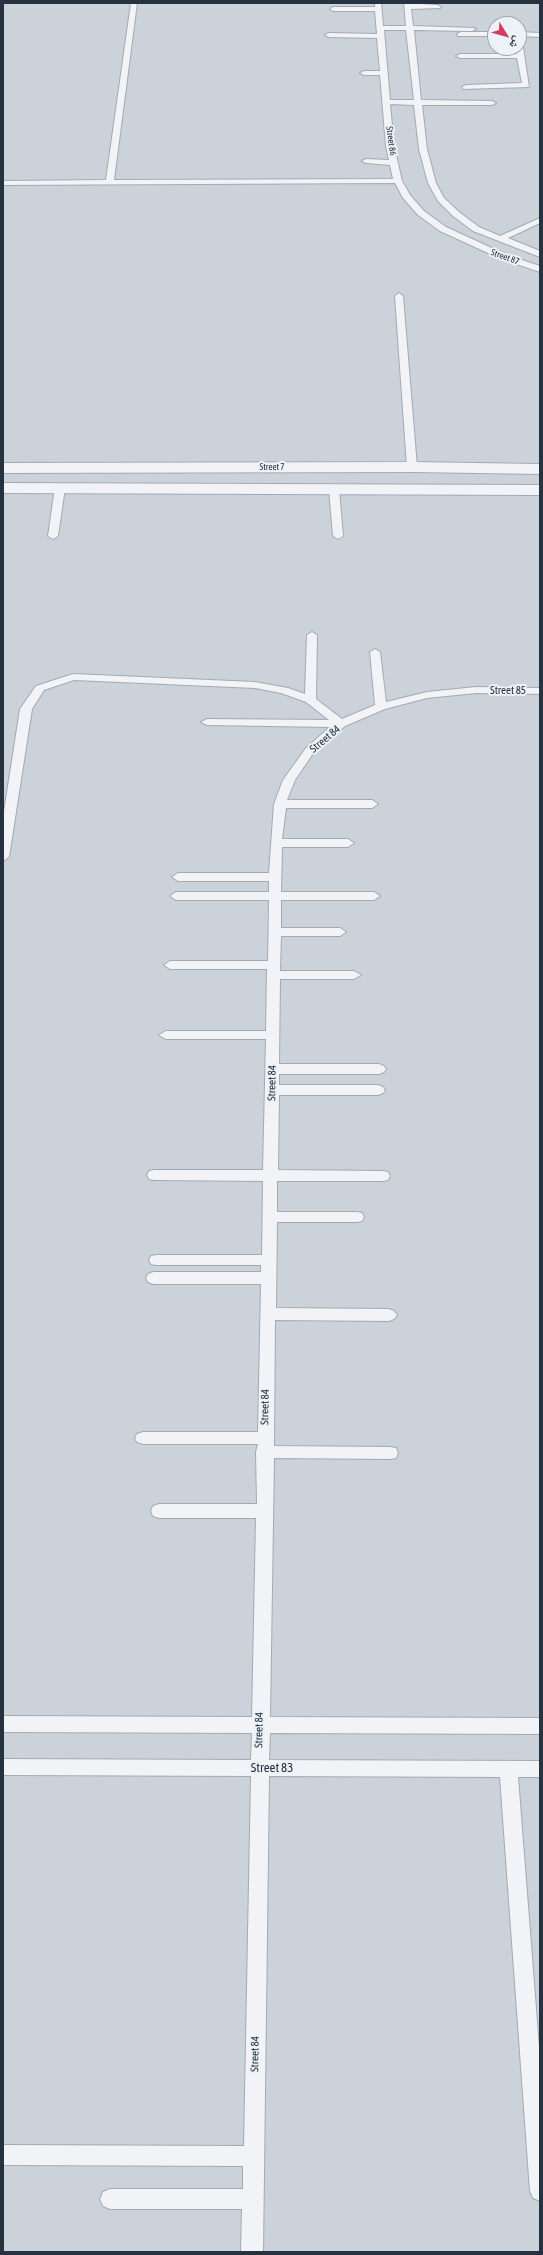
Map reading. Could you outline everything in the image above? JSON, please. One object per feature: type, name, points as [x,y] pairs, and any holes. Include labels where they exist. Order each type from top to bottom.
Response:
[{"type":"street","name":"Street 7","points":[[3,468],[412,467],[540,469]]},
{"type":"street","points":[[3,488],[540,490]]},
{"type":"lane","points":[[110,183],[134,3]]},
{"type":"lane","points":[[418,102],[407,5],[438,7]]},
{"type":"lane","points":[[333,9],[378,6]]},
{"type":"lane","name":"Street 86","points":[[378,6],[390,146],[398,181],[406,196],[422,213],[444,229],[471,244]]},
{"type":"lane","points":[[329,35],[472,29]]},
{"type":"lane","points":[[410,31],[487,34]]},
{"type":"lane","points":[[527,34],[540,35]]},
{"type":"lane","points":[[460,56],[487,56]]},
{"type":"lane","points":[[466,87],[526,85],[521,56]]},
{"type":"lane","points":[[364,73],[384,73]]},
{"type":"lane","points":[[386,102],[492,103]]},
{"type":"lane","name":"Street 87","points":[[418,102],[423,149],[432,183],[441,199],[456,214],[476,229],[540,254]]},
{"type":"lane","points":[[366,161],[394,163]]},
{"type":"lane","points":[[3,184],[398,181]]},
{"type":"lane","points":[[500,239],[540,220]]},
{"type":"lane","name":"Street 87","points":[[471,244],[540,269]]},
{"type":"lane","points":[[399,296],[412,467]]},
{"type":"lane","points":[[53,536],[60,488]]},
{"type":"lane","points":[[334,489],[338,536]]},
{"type":"lane","points":[[310,700],[312,635]]},
{"type":"lane","points":[[375,652],[382,707]]},
{"type":"lane","points":[[3,857],[26,708],[40,688],[73,677],[255,684],[284,690],[310,700],[342,724]]},
{"type":"lane","name":"Street 84","points":[[252,2252],[264,1445],[275,877],[276,843],[280,804],[289,780],[310,750],[342,724],[382,707],[427,695],[476,690]]},
{"type":"lane","name":"Street 85","points":[[476,690],[540,691]]},
{"type":"lane","points":[[207,722],[342,724]]},
{"type":"lane","points":[[280,804],[372,804]]},
{"type":"lane","points":[[276,843],[348,843]]},
{"type":"lane","points":[[178,877],[275,877]]},
{"type":"lane","points":[[176,896],[374,896]]},
{"type":"lane","points":[[274,932],[340,932]]},
{"type":"lane","points":[[170,965],[354,975]]},
{"type":"lane","points":[[166,1035],[272,1035]]},
{"type":"lane","points":[[272,1069],[379,1069]]},
{"type":"lane","points":[[271,1090],[378,1090]]},
{"type":"lane","points":[[154,1175],[383,1176]]},
{"type":"lane","points":[[269,1217],[357,1217]]},
{"type":"lane","points":[[156,1260],[268,1260]]},
{"type":"lane","points":[[153,1278],[268,1278]]},
{"type":"lane","points":[[267,1314],[389,1315]]},
{"type":"lane","points":[[143,1438],[390,1453]]},
{"type":"lane","points":[[159,1511],[264,1511]]},
{"type":"lane","points":[[3,1724],[540,1726]]},
{"type":"lane","name":"Street 83","points":[[3,1767],[540,1769]]},
{"type":"lane","points":[[508,1769],[540,2191]]},
{"type":"lane","points":[[3,2155],[253,2156]]},
{"type":"lane","points":[[110,2199],[252,2199]]},
{"type":"shaded area","points":[[3,3],[540,3],[540,2252],[3,2252]]}]
